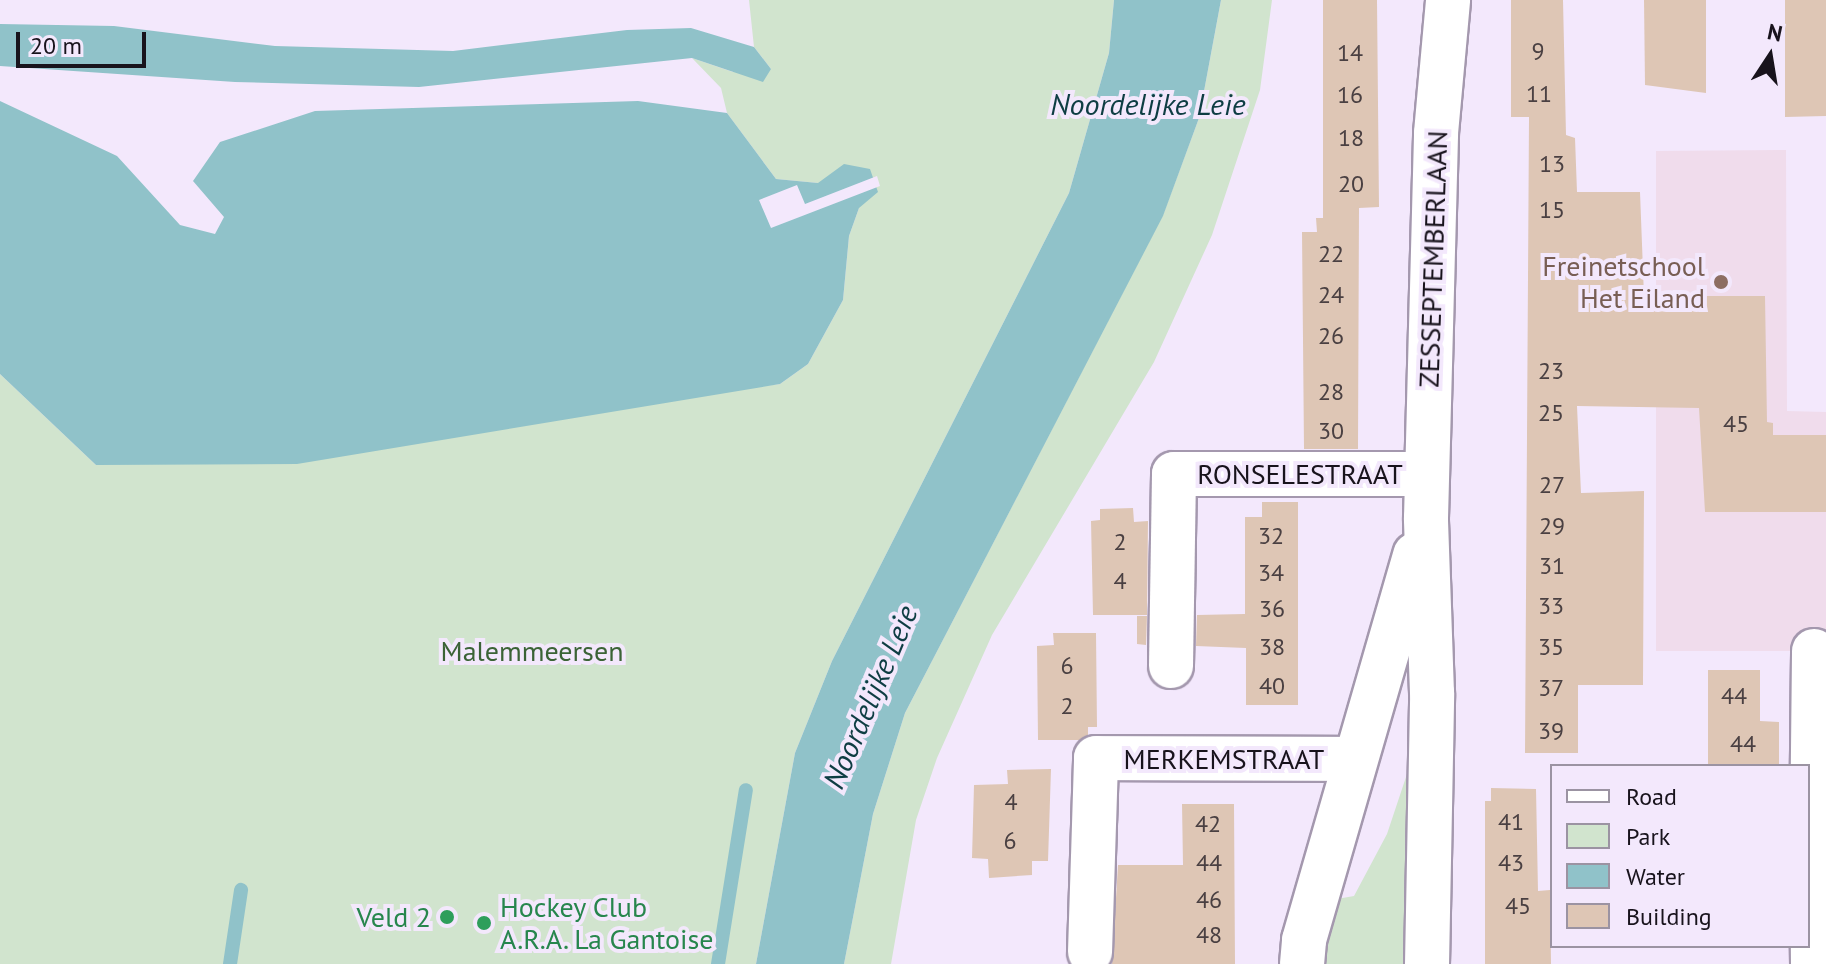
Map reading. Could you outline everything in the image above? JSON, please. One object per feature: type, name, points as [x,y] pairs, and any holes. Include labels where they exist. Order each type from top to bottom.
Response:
[{"type":"street","name":"ZESSEPTEMBERLAAN","points":[[1427,964],[1432,693],[1426,518],[1436,133],[1448,0]]},
{"type":"street","name":"RONSELESTRAAT","points":[[1171,666],[1174,474],[1427,474]]},
{"type":"street","name":"ZESSEPTEMBERLAAN","points":[[1302,964],[1304,940],[1354,759],[1426,518]]},
{"type":"street","points":[[1813,964],[1819,845],[1814,651]]},
{"type":"street","name":"MERKEMSTRAAT","points":[[1090,952],[1096,758],[1354,759]]},
{"type":"shaded area","name":"Freinetschool Het Eiland","points":[[1786,150],[1787,411],[1826,412],[1826,651],[1656,651],[1656,151]]},
{"type":"green space","name":"Malemmeersen","points":[[749,0],[1114,0],[1109,53],[1069,193],[832,661],[795,753],[756,964],[0,964],[0,374],[96,465],[780,384],[808,364],[843,300],[849,236],[859,208],[818,183],[776,179],[727,113],[721,88],[692,58],[733,72],[771,69],[754,47]]},
{"type":"green space","points":[[1221,0],[1272,0],[1260,90],[1212,235],[1154,362],[992,635],[937,758],[916,820],[891,964],[844,964],[873,814],[905,713],[1163,215],[1199,118]]},
{"type":"green space","points":[[1412,759],[1413,964],[1322,964],[1331,900],[1354,896],[1387,834]]},
{"type":"water","name":"Noordelijke Leie","points":[[1114,0],[1221,0],[1199,118],[1163,216],[905,713],[873,814],[844,964],[756,964],[795,753],[832,661],[1069,193],[1109,53]]},
{"type":"water","points":[[0,24],[114,26],[275,46],[453,51],[627,30],[691,28],[754,47],[771,69],[763,82],[692,58],[419,87],[235,82],[0,66]]},
{"type":"water","points":[[0,101],[117,156],[180,225],[215,234],[224,217],[193,181],[220,142],[315,111],[638,101],[727,113],[776,179],[818,183],[844,164],[870,169],[878,192],[859,208],[849,236],[843,300],[808,364],[780,384],[297,464],[96,465],[0,374]]},
{"type":"pier","points":[[877,176],[880,186],[771,228],[759,200],[797,185],[805,204]]},
{"type":"building","points":[[1323,0],[1377,0],[1379,207],[1359,208],[1358,449],[1304,449],[1302,232],[1317,232],[1316,218],[1323,218]]},
{"type":"building","points":[[1511,0],[1563,0],[1566,135],[1575,138],[1577,192],[1640,192],[1644,296],[1765,296],[1767,422],[1773,423],[1773,435],[1826,435],[1826,512],[1705,512],[1699,408],[1577,406],[1581,493],[1644,491],[1643,685],[1578,685],[1578,753],[1525,753],[1529,117],[1511,117]]},
{"type":"building","points":[[1644,0],[1706,0],[1706,93],[1645,85]]},
{"type":"building","points":[[1785,0],[1826,0],[1826,116],[1785,117]]},
{"type":"building","points":[[1262,502],[1298,502],[1298,705],[1246,705],[1246,648],[1196,646],[1197,615],[1245,614],[1245,517],[1262,517]]},
{"type":"building","points":[[1133,508],[1134,522],[1148,521],[1147,615],[1093,615],[1091,521],[1100,520],[1100,509]]},
{"type":"building","points":[[1137,616],[1147,616],[1146,645],[1137,644]]},
{"type":"building","points":[[1053,633],[1096,633],[1097,727],[1088,727],[1088,735],[1080,740],[1038,740],[1037,646],[1054,645]]},
{"type":"building","points":[[1708,670],[1760,670],[1760,721],[1779,722],[1779,764],[1708,764]]},
{"type":"building","points":[[1051,769],[1048,861],[1032,861],[1032,875],[989,878],[988,859],[972,858],[974,785],[1008,784],[1007,770]]},
{"type":"building","points":[[1491,788],[1536,789],[1538,891],[1550,890],[1551,964],[1485,964],[1485,801],[1491,801]]},
{"type":"building","points":[[1182,804],[1234,804],[1235,964],[1112,964],[1118,865],[1183,865]]},
{"type":"waterway","points":[[718,964],[746,790]]},
{"type":"waterway","points":[[230,964],[241,890]]},
{"type":"place","name":"Freinetschool Het Eiland","points":[[1721,282]]},
{"type":"place","name":"Veld 2","points":[[447,917]]},
{"type":"place","name":"Hockey Club A.R.A. La Gantoise","points":[[484,923]]}]
